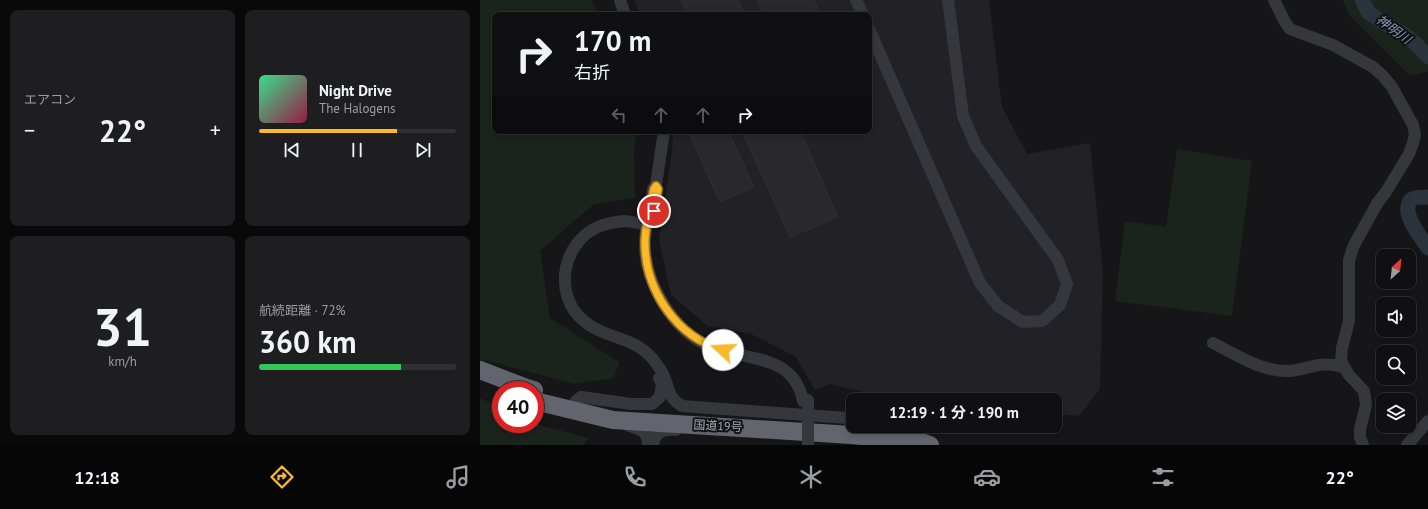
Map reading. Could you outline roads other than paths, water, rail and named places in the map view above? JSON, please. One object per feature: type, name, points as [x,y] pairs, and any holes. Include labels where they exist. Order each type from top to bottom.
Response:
[{"type":"highway","name":"国道19号","points":[[483,376],[492,382]]},
{"type":"highway","name":"国道19号","points":[[483,376],[501,381]]},
{"type":"highway","name":"国道19号","points":[[544,393],[576,401],[630,410],[846,424]]},
{"type":"highway","name":"国道19号","points":[[544,402],[614,420],[852,435],[871,437],[902,445]]},
{"type":"highway","points":[[895,433],[930,445]]},
{"type":"street","points":[[620,0],[624,12]]},
{"type":"street","points":[[856,0],[862,12]]},
{"type":"street","points":[[872,36],[980,283],[998,306],[1023,322],[1042,321],[1060,305],[1067,284],[1058,260],[976,146],[964,116],[948,0]]},
{"type":"street","points":[[1274,0],[1290,29],[1333,45],[1373,67],[1392,86],[1413,125],[1415,135],[1414,143],[1409,154],[1386,192],[1378,202],[1354,245],[1349,260],[1349,321],[1342,348],[1341,361],[1349,375],[1364,391],[1366,405],[1360,429],[1360,437],[1363,445]]},
{"type":"street","points":[[664,134],[656,186],[658,189],[645,240],[647,268],[654,286],[668,312],[689,334],[708,346],[758,358],[779,366],[789,374],[798,386],[806,401],[805,445]]},
{"type":"street","points":[[576,401],[582,397],[645,405],[652,404],[660,397],[662,384],[658,375],[648,361],[630,348],[593,333],[579,323],[566,305],[560,284],[560,274],[564,257],[571,243],[585,229],[596,222],[609,218],[639,216],[650,221]]},
{"type":"street","points":[[650,221],[625,221],[598,226],[587,233],[575,246],[566,266],[565,284],[566,294],[570,303],[582,320],[595,329],[632,343],[647,353],[657,364],[662,373],[670,396],[675,402],[682,406],[846,418]]},
{"type":"street","points":[[1213,343],[1257,365],[1270,369],[1299,370],[1315,365],[1329,364],[1344,366]]},
{"type":"street","points":[[614,420],[640,428],[646,435],[648,445]]},
{"type":"street","points":[[1406,445],[1428,421]]},
{"type":"street","points":[[653,445],[656,435],[668,429],[754,431],[760,428]]},
{"type":"waterway","name":"神明川","points":[[1362,0],[1368,12],[1405,35],[1428,57]]},
{"type":"waterway","name":"神明川","points":[[1428,197],[1413,199],[1410,201],[1408,206],[1410,219],[1428,248]]}]
